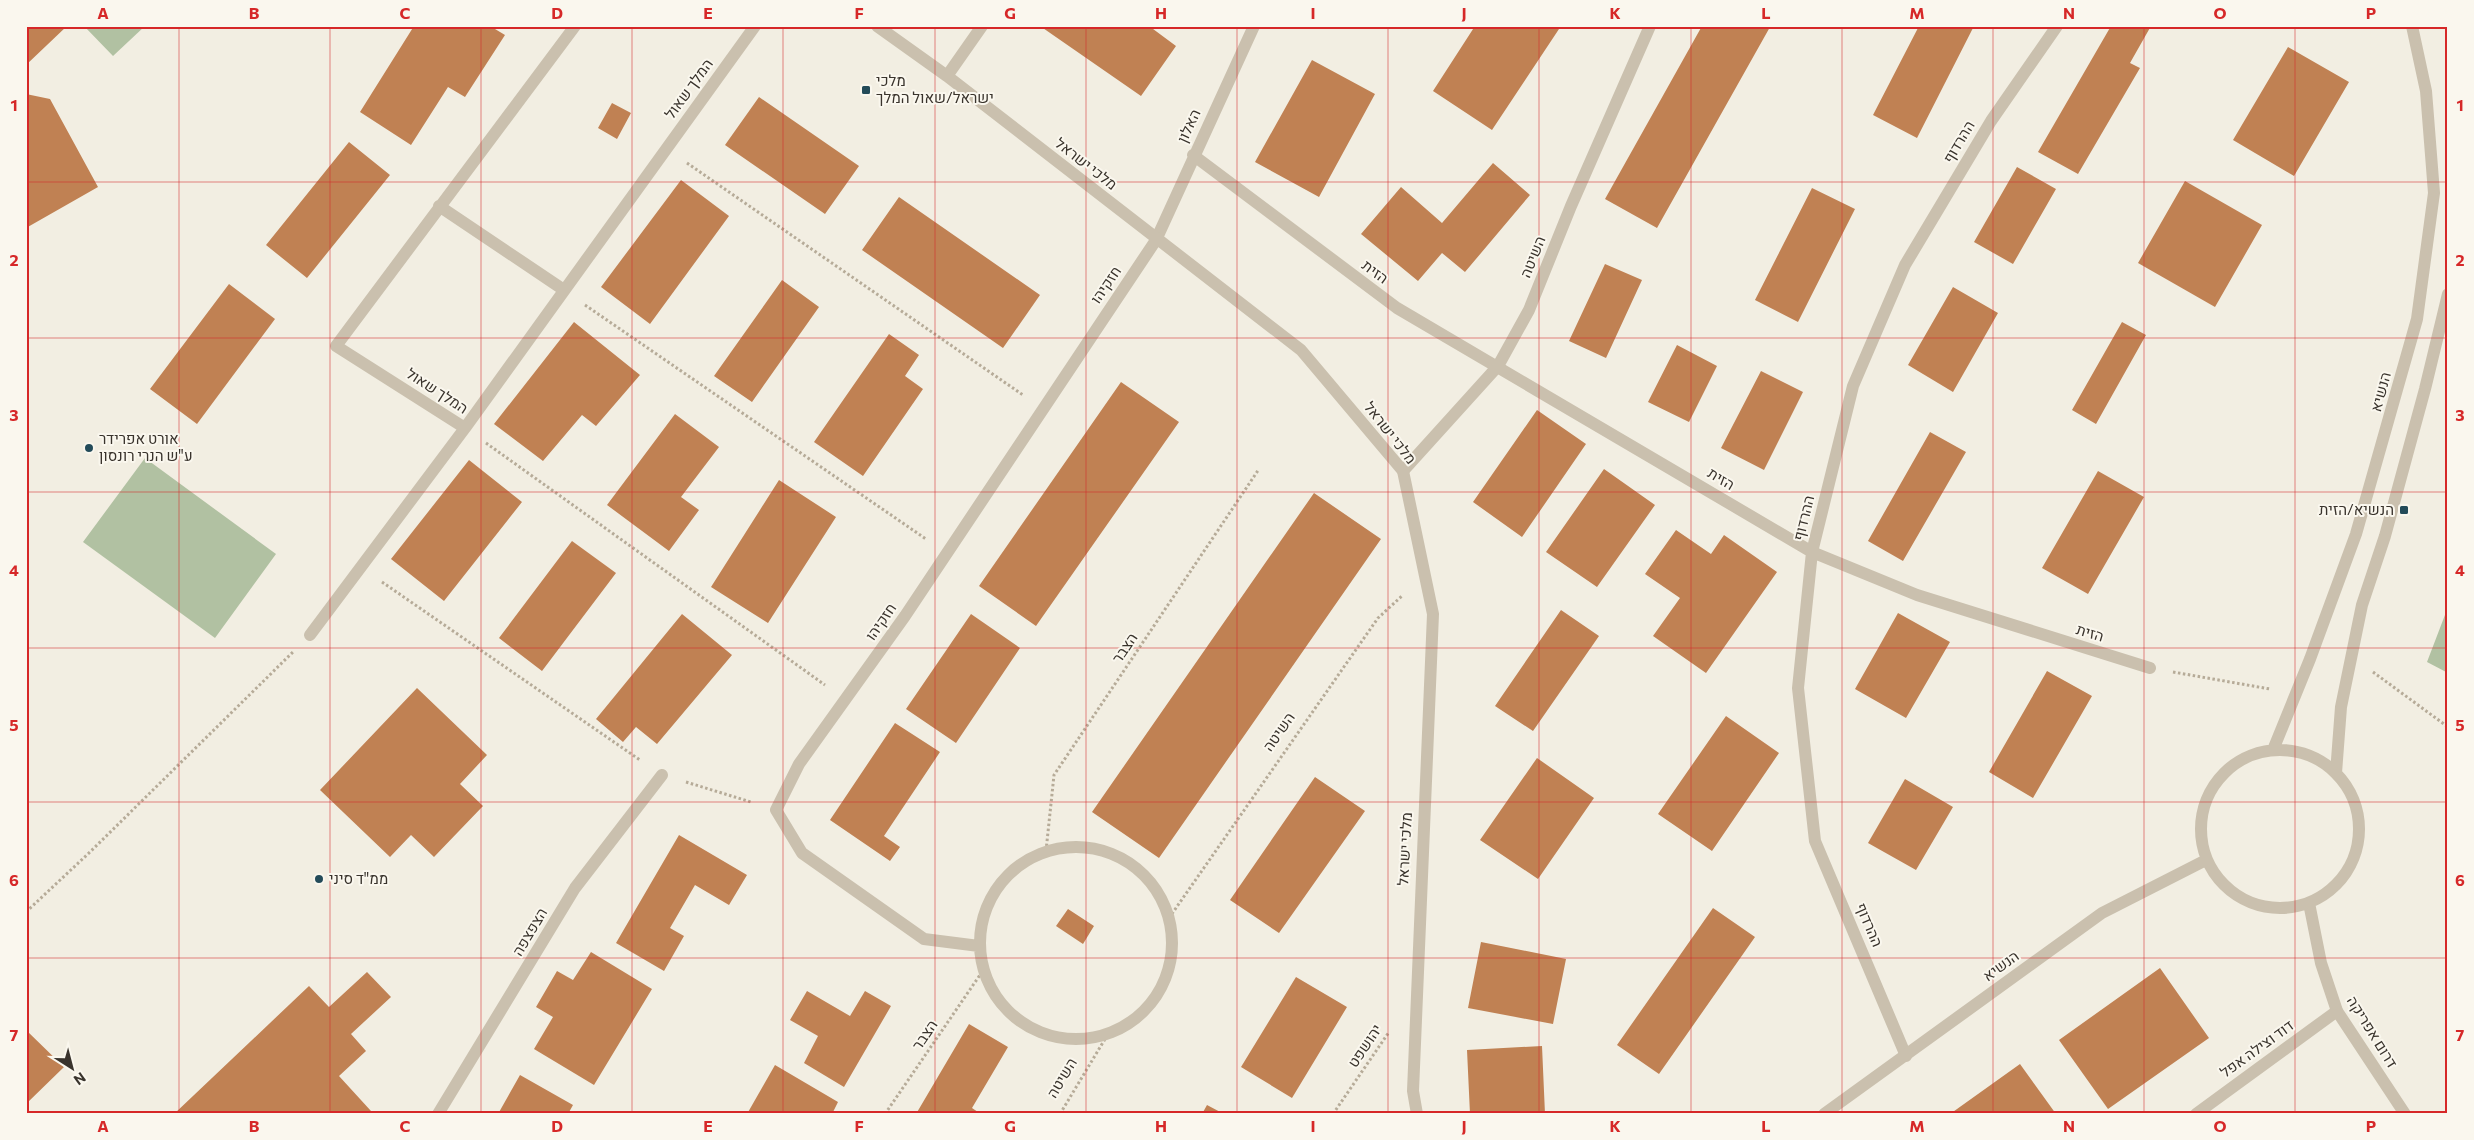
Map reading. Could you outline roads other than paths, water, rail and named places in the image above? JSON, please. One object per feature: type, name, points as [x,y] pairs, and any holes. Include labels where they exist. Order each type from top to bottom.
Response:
[{"type":"street","name":"המלך שאול","points":[[575,26],[438,206],[336,346],[465,428],[755,26]]},
{"type":"street","name":"מלכי ישראל","points":[[877,26],[947,76],[1156,240],[1301,350],[1402,471],[1433,614],[1416,991],[1413,1091],[1417,1114]]},
{"type":"street","points":[[947,76],[982,26]]},
{"type":"street","name":"האלון","points":[[1156,240],[1193,155],[1254,26]]},
{"type":"street","name":"השיטה","points":[[1402,471],[1498,366],[1529,310],[1571,206],[1650,26]]},
{"type":"street","name":"ההרדוף","points":[[1906,1056],[1815,841],[1798,688],[1812,552],[1853,386],[1905,265],[1990,121],[2057,26]]},
{"type":"street","name":"הנשיא","points":[[2273,750],[2356,534],[2417,319],[2434,193],[2426,91],[2412,26]]},
{"type":"street","name":"הזית","points":[[1193,155],[1396,308],[1498,366],[1812,552],[1917,595],[2150,668]]},
{"type":"street","points":[[438,206],[564,290]]},
{"type":"street","name":"חזקיהו","points":[[979,946],[924,939],[802,853],[776,810],[799,764],[947,553],[1156,240]]},
{"type":"street","points":[[2336,773],[2341,707],[2362,605],[2385,536],[2425,389],[2448,294]]},
{"type":"street","points":[[310,635],[465,428]]},
{"type":"street","points":[[2273,750],[2296,752],[2318,759],[2336,773],[2350,791],[2358,812],[2360,834],[2355,856],[2344,876],[2329,892],[2310,903],[2285,908],[2260,906],[2237,897],[2218,881],[2206,860],[2200,835],[2202,811],[2212,788],[2228,769],[2249,756],[2273,750]]},
{"type":"street","name":"הצפצפה","points":[[438,1114],[575,888],[662,775]]},
{"type":"street","points":[[1076,846],[1108,851],[1135,866],[1157,890],[1169,918],[1172,953],[1162,987],[1140,1016],[1108,1034],[1077,1039],[1046,1034],[1018,1020],[996,998],[983,970],[979,946],[983,916],[997,888],[1018,866],[1046,851],[1076,846]]},
{"type":"street","name":"הנשיא","points":[[1824,1114],[2102,913],[2206,860]]},
{"type":"street","name":"דרום אפריקה","points":[[2310,903],[2321,963],[2337,1011],[2404,1114]]},
{"type":"street","name":"דוד וצילה אפל","points":[[2196,1114],[2337,1011]]},
{"type":"place","name":"מלכי ישראל/שאול המלך","points":[[866,90]]},
{"type":"place","name":"אורט אפרידר ע\"ש הנרי רונסון","points":[[89,448]]},
{"type":"place","name":"הנשיא/הזית","points":[[2404,510]]},
{"type":"place","name":"ממ\"ד סיני","points":[[319,879]]}]
